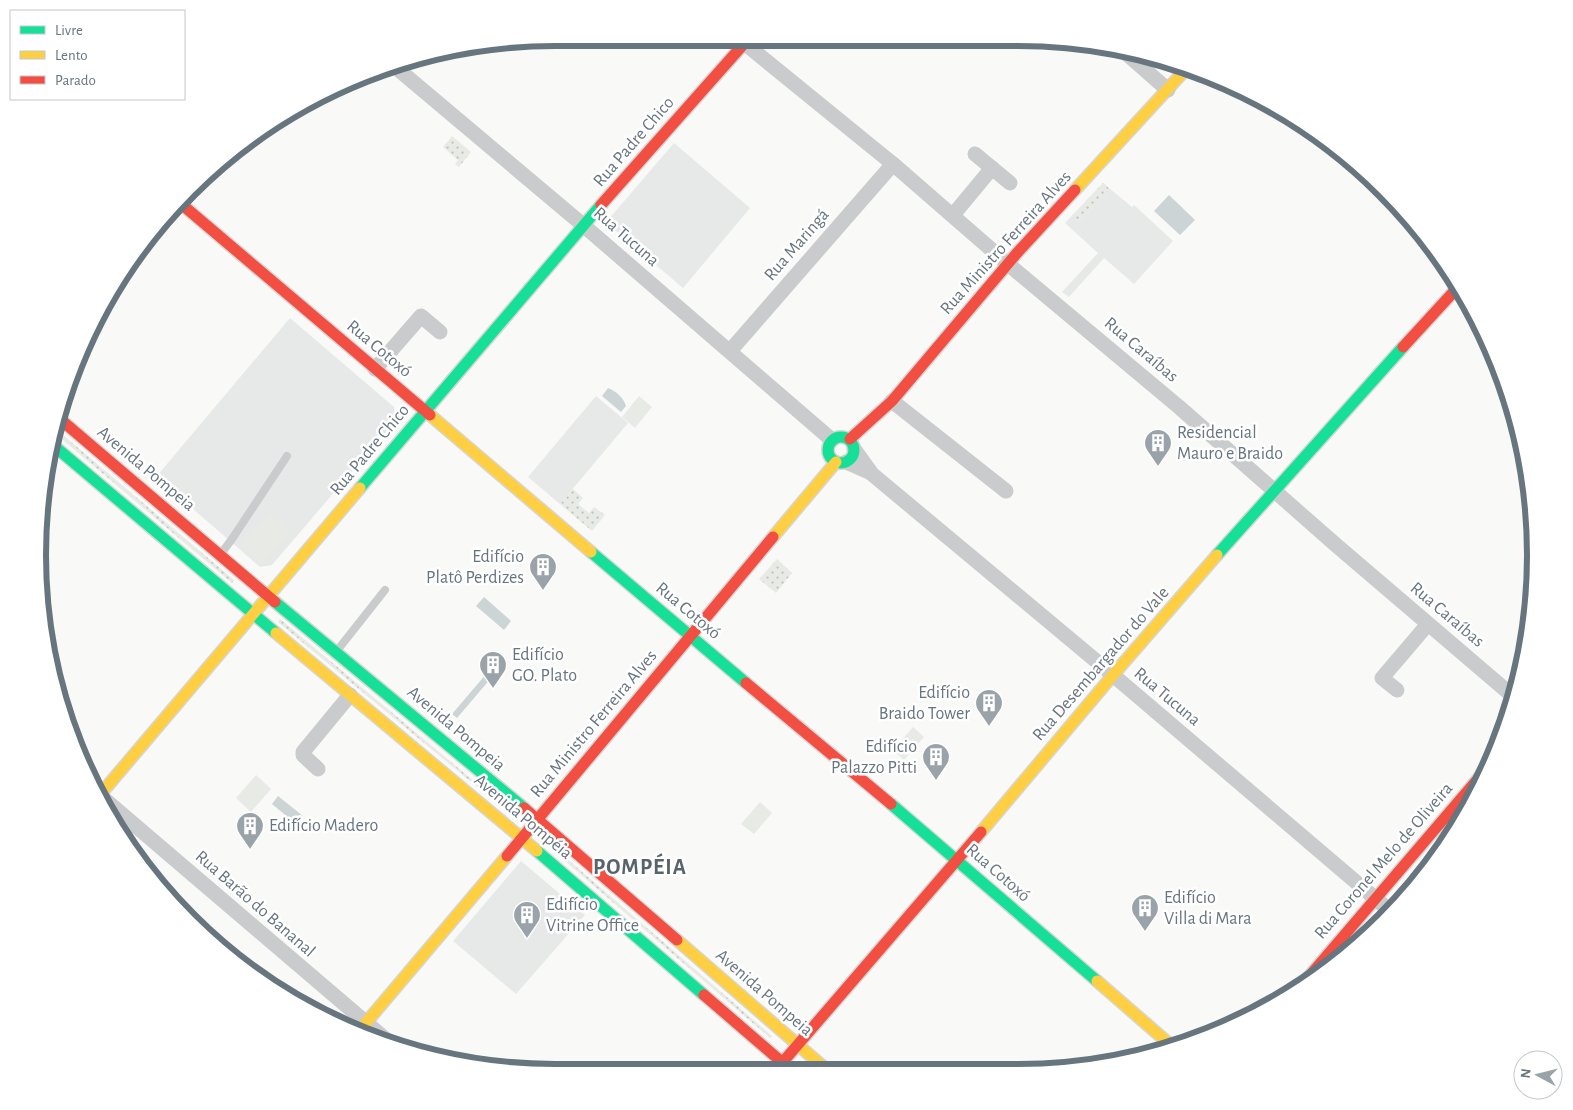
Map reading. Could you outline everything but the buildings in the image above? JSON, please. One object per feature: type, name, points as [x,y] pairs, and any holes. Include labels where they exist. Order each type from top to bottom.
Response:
[{"type":"street","name":"Rua Padre Chico","points":[[103,788],[738,46]]},
{"type":"street","name":"Rua Caraíbas","points":[[752,46],[1180,408],[1508,692]]},
{"type":"street","points":[[1133,60],[1168,90]]},
{"type":"street","name":"Rua Tucuna","points":[[400,71],[583,225],[832,440]]},
{"type":"street","name":"Rua Ministro Ferreira Alves","points":[[852,444],[892,401],[1008,264],[1183,73]]},
{"type":"street","points":[[975,154],[1010,183]]},
{"type":"street","name":"Rua Maringá","points":[[730,351],[893,164]]},
{"type":"street","points":[[953,215],[992,168]]},
{"type":"street","name":"Rua Cotoxó","points":[[185,207],[957,860],[1166,1041]]},
{"type":"street","name":"Rua Desembargador do Vale","points":[[785,1064],[798,1045],[1113,675],[1274,490],[1453,292]]},
{"type":"street","points":[[375,369],[421,316],[440,332]]},
{"type":"street","points":[[892,401],[1006,491]]},
{"type":"street","name":"Avenida Pompeia","points":[[64,423],[268,596],[538,820],[820,1064]]},
{"type":"street","points":[[839,436],[852,444],[853,455],[841,462],[832,460],[828,448],[832,440],[839,436]]},
{"type":"street","name":"Rua Tucuna","points":[[852,444],[872,474],[1113,675],[1385,907]]},
{"type":"street","points":[[58,449],[253,614]]},
{"type":"street","name":"Rua Tucuna","points":[[841,462],[872,474]]},
{"type":"street","name":"Rua Ministro Ferreira Alves","points":[[363,1026],[538,820],[690,636],[841,462]]},
{"type":"street","name":"Avenida Pompéia","points":[[253,614],[522,838],[780,1064]]},
{"type":"street","points":[[1397,690],[1382,678],[1428,624]]},
{"type":"street","points":[[318,769],[303,755],[303,752],[350,695]]},
{"type":"street","name":"Rua Coronel Melo de Oliveira","points":[[1317,966],[1470,788]]},
{"type":"street","name":"Rua Barão do Bananal","points":[[113,807],[359,1025]]},
{"type":"lane","points":[[220,555],[287,456]]},
{"type":"lane","points":[[336,652],[385,590]]},
{"type":"shaded area","points":[[452,136],[471,152],[459,167],[455,164],[458,160],[443,147]]},
{"type":"shaded area","points":[[674,143],[750,208],[683,288],[609,225],[608,220]]},
{"type":"shaded area","points":[[1103,183],[1132,207],[1134,205],[1173,241],[1134,284],[1104,258],[1069,297],[1062,292],[1098,253],[1065,223]]},
{"type":"shaded area","points":[[1103,183],[1111,190],[1080,223],[1072,216]]},
{"type":"shaded area","points":[[1169,195],[1195,220],[1180,235],[1154,211]]},
{"type":"shaded area","points":[[290,318],[394,407],[396,420],[272,565],[260,567],[156,477]]},
{"type":"shaded area","points":[[608,388],[619,395],[625,403],[626,406],[621,412],[602,396]]},
{"type":"shaded area","points":[[596,396],[628,423],[560,504],[528,477]]},
{"type":"shaded area","points":[[639,396],[652,407],[635,428],[622,417]]},
{"type":"shaded area","points":[[61,434],[234,580],[232,583],[60,438]]},
{"type":"shaded area","points":[[573,489],[583,498],[578,504],[589,513],[594,507],[605,515],[592,531],[560,504]]},
{"type":"shaded area","points":[[270,514],[290,532],[262,564],[241,546]]},
{"type":"shaded area","points":[[777,559],[792,573],[776,593],[759,579]]},
{"type":"shaded area","points":[[484,597],[511,621],[504,630],[476,606]]},
{"type":"shaded area","points":[[280,619],[506,808],[505,810],[278,622]]},
{"type":"shaded area","points":[[487,673],[492,677],[457,718],[452,714]]},
{"type":"shaded area","points":[[913,727],[924,737],[904,760],[893,750]]},
{"type":"shaded area","points":[[256,775],[271,789],[251,812],[236,798]]},
{"type":"shaded area","points":[[278,796],[303,816],[296,824],[272,804]]},
{"type":"shaded area","points":[[760,802],[772,813],[754,834],[741,824]]},
{"type":"shaded area","points":[[551,845],[772,1036],[770,1038],[549,847]]},
{"type":"shaded area","points":[[521,861],[585,915],[516,994],[453,941]]},
{"type":"traffic: fast","points":[[360,488],[601,205]]},
{"type":"traffic: fast","points":[[1217,555],[1403,347]]},
{"type":"traffic: fast","points":[[841,437],[850,441],[854,450],[850,459],[841,463],[832,459],[828,450],[832,441],[841,437]]},
{"type":"traffic: fast","points":[[58,449],[276,633]]},
{"type":"traffic: fast","points":[[591,552],[746,683]]},
{"type":"traffic: fast","points":[[275,602],[524,808]]},
{"type":"traffic: fast","points":[[891,804],[1097,981]]},
{"type":"traffic: fast","points":[[537,851],[704,995]]},
{"type":"traffic: slow","points":[[1075,190],[1182,73]]},
{"type":"traffic: slow","points":[[430,415],[591,552]]},
{"type":"traffic: slow","points":[[773,537],[836,462]]},
{"type":"traffic: slow","points":[[104,790],[360,488]]},
{"type":"traffic: slow","points":[[981,832],[1217,555]]},
{"type":"traffic: slow","points":[[276,633],[537,851]]},
{"type":"traffic: slow","points":[[363,1026],[507,856]]},
{"type":"traffic: slow","points":[[677,940],[820,1064]]},
{"type":"traffic: slow","points":[[1097,981],[1166,1041]]},
{"type":"traffic: jam","points":[[601,205],[742,46]]},
{"type":"traffic: jam","points":[[850,439],[892,401],[1017,253],[1075,190]]},
{"type":"traffic: jam","points":[[185,207],[430,415]]},
{"type":"traffic: jam","points":[[1403,347],[1453,292]]},
{"type":"traffic: jam","points":[[64,423],[275,602]]},
{"type":"traffic: jam","points":[[507,856],[773,537]]},
{"type":"traffic: jam","points":[[746,683],[891,804]]},
{"type":"traffic: jam","points":[[1318,966],[1469,789]]},
{"type":"traffic: jam","points":[[524,808],[677,940]]},
{"type":"traffic: jam","points":[[781,1064],[981,832]]},
{"type":"traffic: jam","points":[[704,995],[784,1064]]},
{"type":"place","name":"Residencial Mauro e Braido","points":[[1158,467]]},
{"type":"place","name":"Edifício Platô Perdizes","points":[[543,591]]},
{"type":"place","name":"Edifício GO. Plato","points":[[493,689]]},
{"type":"place","name":"Edifício Braido Tower","points":[[989,727]]},
{"type":"place","name":"Edifício Palazzo Pitti","points":[[936,781]]},
{"type":"place","name":"Edifício Madero","points":[[250,850]]},
{"type":"place","name":"Edifício Villa di Mara","points":[[1145,932]]},
{"type":"place","name":"Edifício Vitrine Office","points":[[527,939]]},
{"type":"district","name":"POMPÉIA","points":[[640,867]]}]
